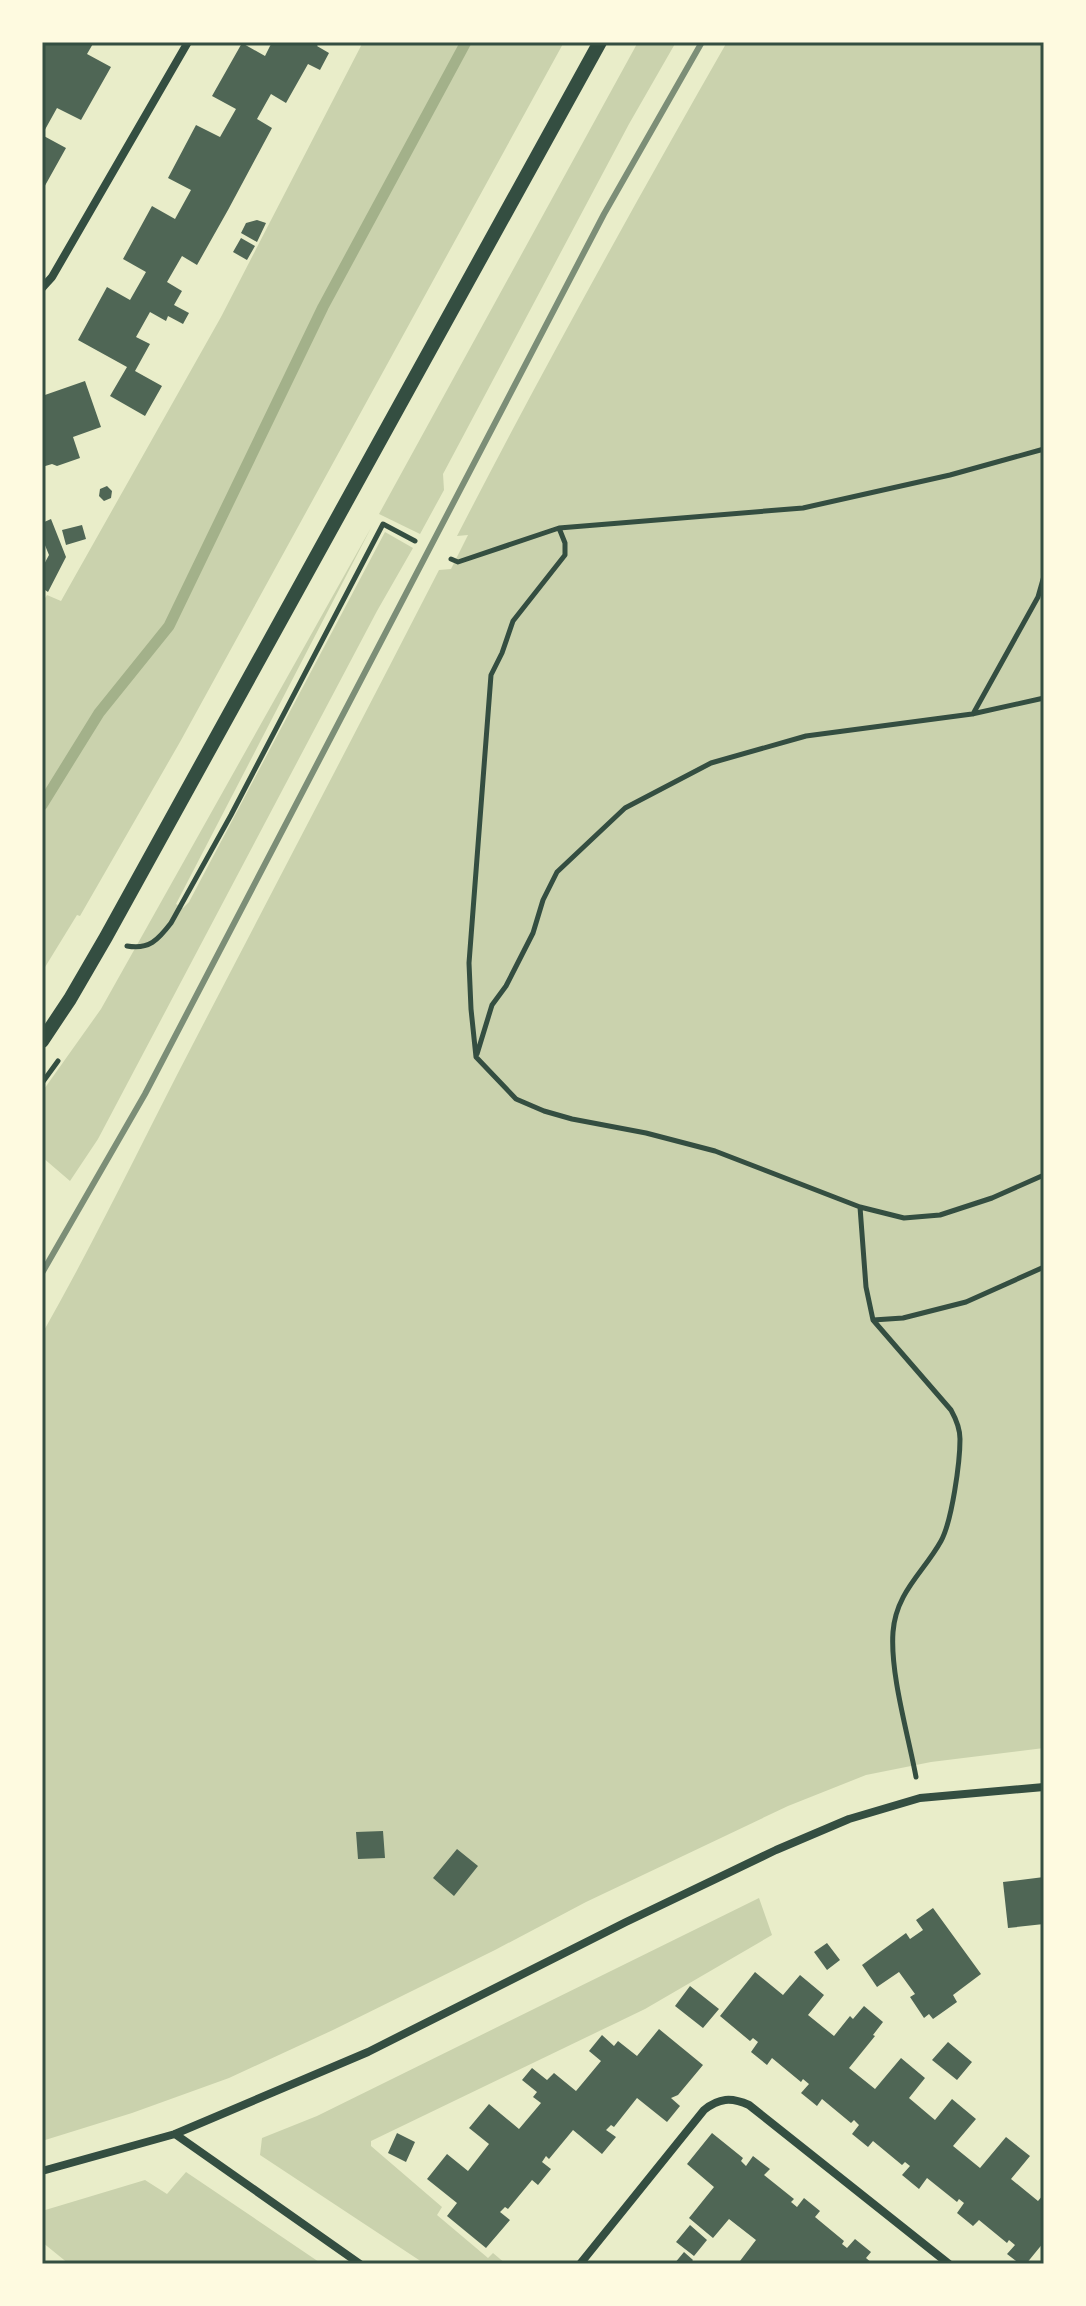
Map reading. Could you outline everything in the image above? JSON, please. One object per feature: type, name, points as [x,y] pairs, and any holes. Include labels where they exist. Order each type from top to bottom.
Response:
[{"type":"street","points":[[42,288],[52,277],[188,42]]},
{"type":"street","points":[[42,1041],[106,937],[600,42]]},
{"type":"street","points":[[42,2171],[175,2134],[368,2052],[776,1850],[849,1819],[920,1798],[1044,1787]]},
{"type":"street","points":[[580,2264],[704,2110],[725,2099],[749,2105],[949,2264]]},
{"type":"street","points":[[175,2134],[360,2264]]},
{"type":"path","points":[[451,559],[458,562],[559,528],[803,508],[950,475],[1044,449]]},
{"type":"path","points":[[129,947],[145,948],[159,938],[171,923],[383,524],[415,541]]},
{"type":"path","points":[[559,528],[565,543],[565,555],[513,621],[491,675],[469,963],[476,1057],[516,1099],[544,1111],[715,1151],[860,1207],[904,1218],[940,1215],[992,1198],[1044,1175]]},
{"type":"path","points":[[972,714],[1038,597],[1044,576]]},
{"type":"path","points":[[476,1057],[492,1005],[506,986],[533,933],[543,900],[557,872],[625,808],[711,763],[806,736],[972,714],[1044,698]]},
{"type":"path","points":[[860,1207],[866,1287],[873,1320],[951,1410],[960,1438],[942,1539],[907,1586],[893,1629],[900,1694],[920,1798]]},
{"type":"path","points":[[873,1320],[903,1318],[966,1302],[1044,1267]]},
{"type":"green space","points":[[363,42],[564,42],[180,742],[80,916],[77,915],[42,972],[42,603],[47,595],[61,601],[221,317]]},
{"type":"green space","points":[[638,42],[676,42],[629,124],[443,474],[444,490],[420,534],[379,514]]},
{"type":"green space","points":[[727,42],[1044,42],[1044,1748],[931,1762],[866,1775],[788,1806],[586,1902],[333,2030],[229,2078],[42,2141],[42,1334],[439,570],[451,569],[468,535],[457,536],[522,411]]},
{"type":"green space","points":[[372,526],[176,904],[183,908],[189,902],[385,532],[413,548],[98,1139],[70,1181],[42,1157],[42,1092],[101,1009]]},
{"type":"green space","points":[[759,1898],[772,1935],[645,2009],[371,2141],[371,2146],[442,2207],[437,2215],[488,2258],[493,2253],[506,2264],[425,2264],[260,2155],[262,2138],[317,2116]]},
{"type":"green space","points":[[186,2172],[322,2264],[69,2264],[42,2242],[42,2211],[145,2180],[167,2194]]},
{"type":"building","points":[[46,42],[94,42],[87,54],[111,67],[81,120],[57,108],[42,135],[42,49]]},
{"type":"building","points":[[272,42],[320,42],[317,46],[329,53],[320,70],[308,64],[286,103],[271,94],[257,119],[272,128],[228,210],[197,265],[182,256],[167,282],[182,291],[174,305],[189,313],[183,324],[168,316],[166,321],[150,312],[136,337],[150,344],[135,371],[162,386],[145,416],[110,396],[127,367],[78,340],[107,287],[130,300],[146,272],[123,259],[152,206],[175,219],[191,190],[168,178],[196,125],[220,137],[236,109],[212,96],[242,43],[265,56]]},
{"type":"building","points":[[42,135],[66,148],[42,191]]},
{"type":"building","points":[[257,220],[266,223],[257,242],[241,233],[246,223]]},
{"type":"building","points":[[241,238],[255,246],[247,260],[233,252]]},
{"type":"building","points":[[85,381],[101,427],[73,437],[80,458],[57,466],[42,467],[42,396]]},
{"type":"building","points":[[107,486],[112,491],[111,498],[104,501],[99,496],[100,489]]},
{"type":"building","points":[[51,519],[66,557],[48,592],[42,588],[42,568],[49,555],[42,538],[45,533],[42,523]]},
{"type":"building","points":[[82,525],[86,539],[66,545],[62,530]]},
{"type":"building","points":[[383,1831],[385,1858],[358,1859],[356,1832]]},
{"type":"building","points":[[457,1849],[478,1866],[454,1896],[433,1878]]},
{"type":"building","points":[[1044,1877],[1044,1924],[1008,1928],[1003,1882]]},
{"type":"building","points":[[933,1908],[981,1974],[953,1995],[957,2002],[933,2019],[929,2014],[924,2018],[910,1997],[915,1994],[899,1972],[877,1987],[862,1965],[906,1933],[910,1939],[923,1930],[916,1920]]},
{"type":"building","points":[[827,1943],[840,1960],[827,1970],[814,1952]]},
{"type":"building","points":[[755,1972],[783,1995],[800,1975],[824,1995],[808,2015],[834,2036],[850,2016],[853,2019],[864,2006],[883,2022],[849,2068],[875,2089],[901,2058],[925,2078],[909,2098],[935,2120],[952,2099],[976,2119],[953,2146],[980,2168],[1006,2137],[1030,2156],[1011,2179],[1038,2201],[1044,2194],[1044,2242],[1026,2264],[1020,2264],[1007,2254],[1015,2245],[1009,2240],[1007,2243],[979,2220],[973,2226],[957,2213],[964,2203],[959,2199],[957,2202],[927,2178],[919,2189],[902,2175],[910,2166],[905,2162],[902,2165],[873,2141],[868,2147],[852,2134],[859,2125],[854,2120],[851,2123],[822,2099],[817,2106],[801,2093],[809,2084],[803,2079],[801,2082],[772,2058],[767,2065],[751,2052],[758,2042],[753,2038],[750,2041],[720,2016]]},
{"type":"building","points":[[690,1986],[719,2009],[703,2028],[675,2006]]},
{"type":"building","points":[[659,2029],[703,2065],[678,2095],[671,2098],[680,2106],[667,2122],[637,2098],[614,2127],[611,2125],[606,2130],[616,2137],[602,2154],[573,2130],[549,2159],[546,2156],[542,2162],[551,2169],[538,2185],[532,2180],[508,2209],[505,2207],[500,2212],[510,2220],[486,2248],[447,2216],[457,2203],[427,2179],[447,2154],[468,2171],[489,2144],[469,2128],[489,2104],[519,2129],[541,2103],[533,2097],[537,2092],[522,2080],[532,2068],[547,2080],[554,2073],[576,2091],[601,2061],[589,2051],[602,2035],[614,2046],[618,2041],[637,2056]]},
{"type":"building","points":[[948,2042],[972,2062],[957,2080],[932,2060]]},
{"type":"building","points":[[397,2133],[415,2142],[406,2162],[388,2153]]},
{"type":"building","points":[[712,2133],[743,2158],[741,2161],[746,2166],[753,2156],[770,2169],[764,2175],[794,2199],[791,2202],[797,2207],[804,2198],[820,2211],[815,2217],[844,2241],[842,2244],[847,2248],[855,2239],[871,2252],[866,2258],[873,2264],[784,2264],[780,2261],[777,2264],[743,2264],[740,2261],[756,2240],[729,2219],[713,2238],[689,2218],[714,2187],[687,2164]]},
{"type":"building","points":[[690,2225],[707,2240],[694,2256],[676,2242]]},
{"type":"building","points":[[684,2252],[693,2260],[690,2264],[674,2264]]},
{"type":"waterway","points":[[42,805],[99,713],[169,626],[323,307],[466,42]]},
{"type":"railway","points":[[42,1273],[145,1094],[604,214],[702,42]]}]
